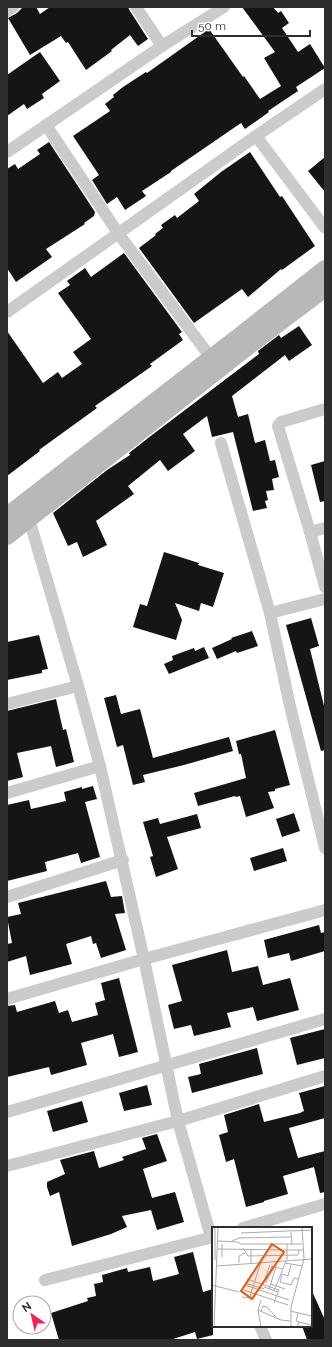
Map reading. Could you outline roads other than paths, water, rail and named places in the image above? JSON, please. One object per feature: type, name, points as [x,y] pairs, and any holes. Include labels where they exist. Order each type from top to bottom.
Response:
[{"type":"main road","points":[[7,536],[19,514],[211,358],[325,268]]},
{"type":"main road","points":[[19,514],[325,288]]},
{"type":"street","points":[[7,12],[14,7]]},
{"type":"street","points":[[136,7],[162,46]]},
{"type":"street","points":[[7,152],[162,46],[224,7]]},
{"type":"street","points":[[7,312],[325,89]]},
{"type":"street","points":[[46,125],[118,233],[211,358]]},
{"type":"street","points":[[256,136],[325,228]]},
{"type":"street","points":[[325,409],[281,422],[278,426],[325,587]]},
{"type":"street","points":[[221,443],[270,612],[290,706],[325,848]]},
{"type":"street","points":[[19,514],[78,686],[100,766],[123,860],[178,1121],[212,1237],[45,1280]]},
{"type":"street","points":[[310,532],[325,528]]},
{"type":"street","points":[[270,612],[325,599]]},
{"type":"street","points":[[7,704],[78,686]]},
{"type":"street","points":[[7,793],[100,766]]},
{"type":"street","points":[[7,897],[123,860]]},
{"type":"street","points":[[7,999],[144,958],[325,910]]},
{"type":"street","points":[[7,1112],[325,1019]]},
{"type":"street","points":[[7,1166],[178,1121],[325,1076]]},
{"type":"street","points":[[246,1227],[325,1204]]},
{"type":"street","points":[[260,1327],[266,1340]]}]
